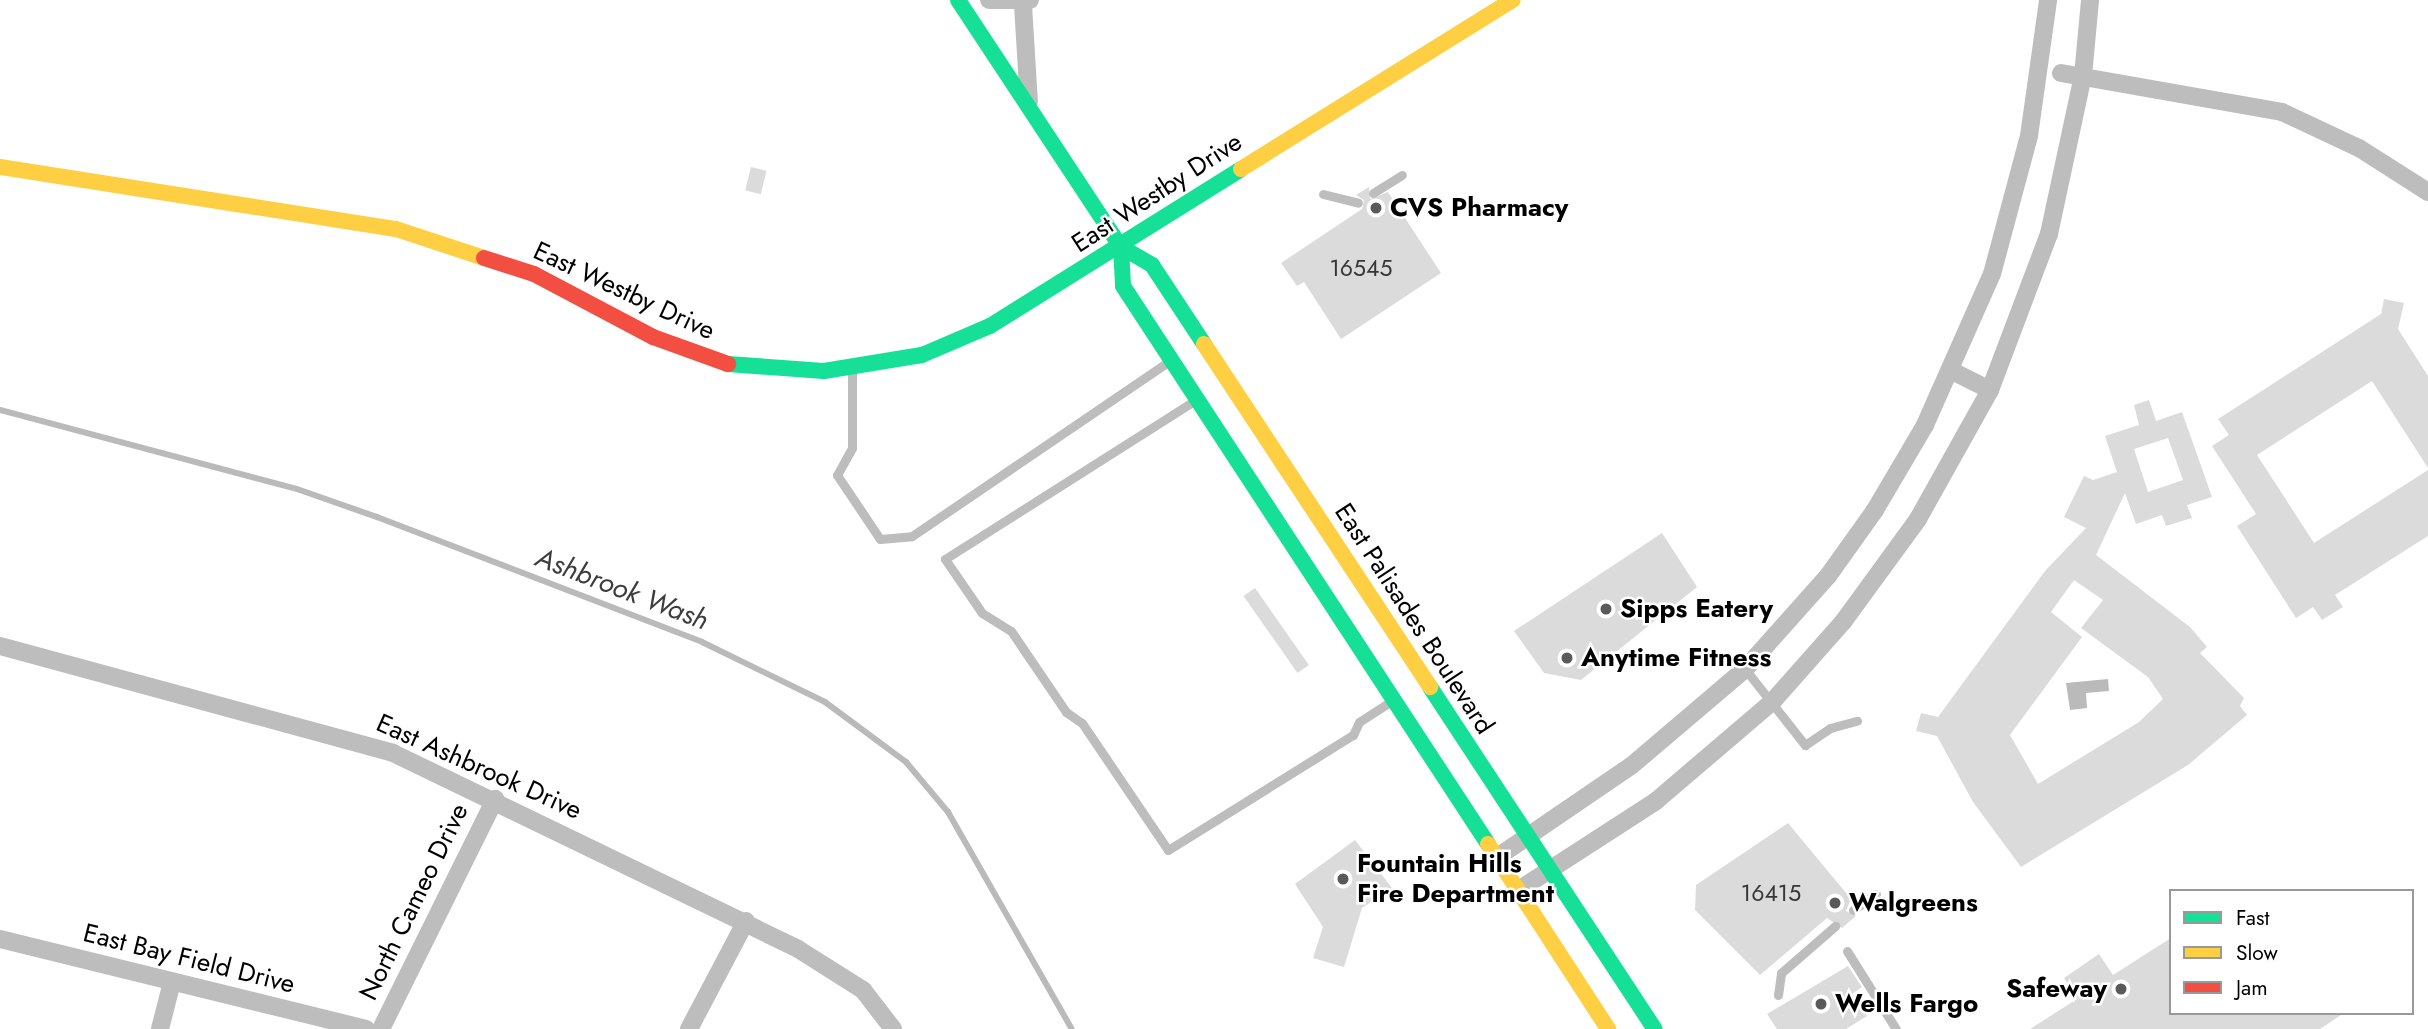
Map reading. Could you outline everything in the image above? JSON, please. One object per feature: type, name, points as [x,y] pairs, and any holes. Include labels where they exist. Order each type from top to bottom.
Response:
[{"type":"street","name":"East Palisades Boulevard","points":[[958,0],[1121,247],[1152,264],[1656,1029]]},
{"type":"street","points":[[989,0],[1026,2],[1030,109]]},
{"type":"street","name":"East Westby Drive","points":[[0,167],[396,229],[534,274],[653,337],[735,367],[776,373],[852,367],[956,344],[1121,247],[1513,0]]},
{"type":"street","points":[[1496,858],[1662,742],[1745,669],[1849,547],[1952,370],[2008,224],[2041,73],[2048,0]]},
{"type":"street","points":[[1517,891],[1554,872],[1656,801],[1773,701],[1903,543],[1990,390],[2049,234],[2083,76],[2090,0]]},
{"type":"street","points":[[2061,74],[2283,112],[2359,148],[2428,192]]},
{"type":"street","points":[[1121,247],[1123,286],[1608,1029]]},
{"type":"street","points":[[1952,370],[1990,390]]},
{"type":"street","name":"East Ashbrook Drive","points":[[0,646],[344,736],[495,799],[746,921],[849,979],[893,1029]]},
{"type":"street","name":"North Cameo Drive","points":[[381,1029],[495,799]]},
{"type":"street","points":[[689,1029],[746,921]]},
{"type":"street","name":"East Bay Field Drive","points":[[0,939],[366,1029]]},
{"type":"street","points":[[160,1029],[172,982]]},
{"type":"lane","points":[[1373,193],[1402,175]]},
{"type":"lane","points":[[1323,194],[1358,203]]},
{"type":"lane","points":[[852,367],[852,448],[837,475],[880,538],[912,536],[1171,360]]},
{"type":"lane","points":[[1198,399],[945,559],[982,613],[1010,631],[1066,712],[1082,723],[1168,850],[1353,735],[1359,722],[1394,699]]},
{"type":"lane","points":[[1745,669],[1773,701],[1805,745],[1830,728],[1857,721]]},
{"type":"lane","points":[[1853,910],[1875,894]]},
{"type":"lane","points":[[1778,995],[1781,973],[1835,926]]},
{"type":"lane","points":[[1847,951],[1896,1029]]},
{"type":"shaded area","points":[[2108,679],[2109,691],[2086,693],[2087,708],[2070,710],[2066,683]]},
{"type":"building","points":[[751,167],[767,171],[761,194],[745,190]]},
{"type":"building","name":"CVS Pharmacy","points":[[1369,187],[1370,199],[1388,192],[1441,273],[1341,339],[1304,282],[1297,286],[1281,263],[1362,209],[1364,200],[1356,195]]},
{"type":"building","points":[[2384,299],[2404,303],[2398,329],[2428,376],[2428,468],[2372,381],[2257,455],[2314,543],[2428,470],[2428,536],[2335,595],[2343,607],[2322,620],[2313,607],[2296,618],[2237,526],[2256,514],[2212,446],[2229,435],[2218,419],[2381,314]]},
{"type":"building","points":[[2149,400],[2156,421],[2182,412],[2212,497],[2187,505],[2192,518],[2166,526],[2162,515],[2136,524],[2125,493],[2096,555],[2190,627],[2207,647],[2200,653],[2244,698],[2240,706],[2247,715],[2188,765],[2021,867],[1973,802],[1937,736],[1916,731],[1921,713],[1938,717],[2045,571],[2086,528],[2064,517],[2084,476],[2093,480],[2117,472],[2105,436],[2139,425],[2134,405]],"holes":[[[2168,438],[2183,480],[2148,492],[2134,449]],[[2074,580],[2103,600],[2081,628],[2148,677],[2163,699],[2139,722],[2038,784],[2010,735],[2082,637],[2051,612]]]},
{"type":"building","points":[[1662,533],[1697,587],[1581,680],[1544,673],[1514,631]]},
{"type":"building","points":[[1255,588],[1309,665],[1297,673],[1244,596]]},
{"type":"building","name":"Walgreens","points":[[1788,823],[1851,899],[1846,911],[1856,916],[1842,928],[1827,918],[1760,975],[1695,910],[1696,885]]},
{"type":"building","name":"Fountain Hills Fire Department","points":[[1355,840],[1392,888],[1362,908],[1344,967],[1313,958],[1323,927],[1295,884]]},
{"type":"building","name":"Safeway","points":[[2169,939],[2169,1015],[2341,1015],[2320,1029],[2030,1029],[2077,999],[2064,978],[2099,954],[2113,975]]},
{"type":"building","name":"Wells Fargo","points":[[1848,966],[1862,987],[1852,994],[1867,1016],[1846,1029],[1777,1029],[1767,1014]]},
{"type":"waterway","name":"Ashbrook Wash","points":[[0,410],[297,489],[377,517],[702,642],[825,702],[906,762],[948,812],[1072,1029]]},
{"type":"traffic: fast","points":[[958,0],[1121,247],[1152,265],[1204,344]]},
{"type":"traffic: fast","points":[[728,364],[824,371],[922,355],[990,326],[1241,169]]},
{"type":"traffic: fast","points":[[1121,247],[1123,286],[1488,844]]},
{"type":"traffic: fast","points":[[1430,687],[1655,1029]]},
{"type":"traffic: slow","points":[[1241,169],[1513,0]]},
{"type":"traffic: slow","points":[[0,167],[396,229],[484,258]]},
{"type":"traffic: slow","points":[[1204,344],[1430,687]]},
{"type":"traffic: slow","points":[[1488,844],[1608,1029]]},
{"type":"traffic: jam","points":[[484,258],[534,274],[653,337],[728,364]]},
{"type":"place","name":"CVS Pharmacy","points":[[1376,208]]},
{"type":"place","name":"Sipps Eatery","points":[[1606,609]]},
{"type":"place","name":"Anytime Fitness","points":[[1567,658]]},
{"type":"place","name":"Fountain Hills Fire Department","points":[[1343,879]]},
{"type":"place","name":"Walgreens","points":[[1835,903]]},
{"type":"place","name":"Safeway","points":[[2121,989]]},
{"type":"place","name":"Wells Fargo","points":[[1821,1004]]}]
